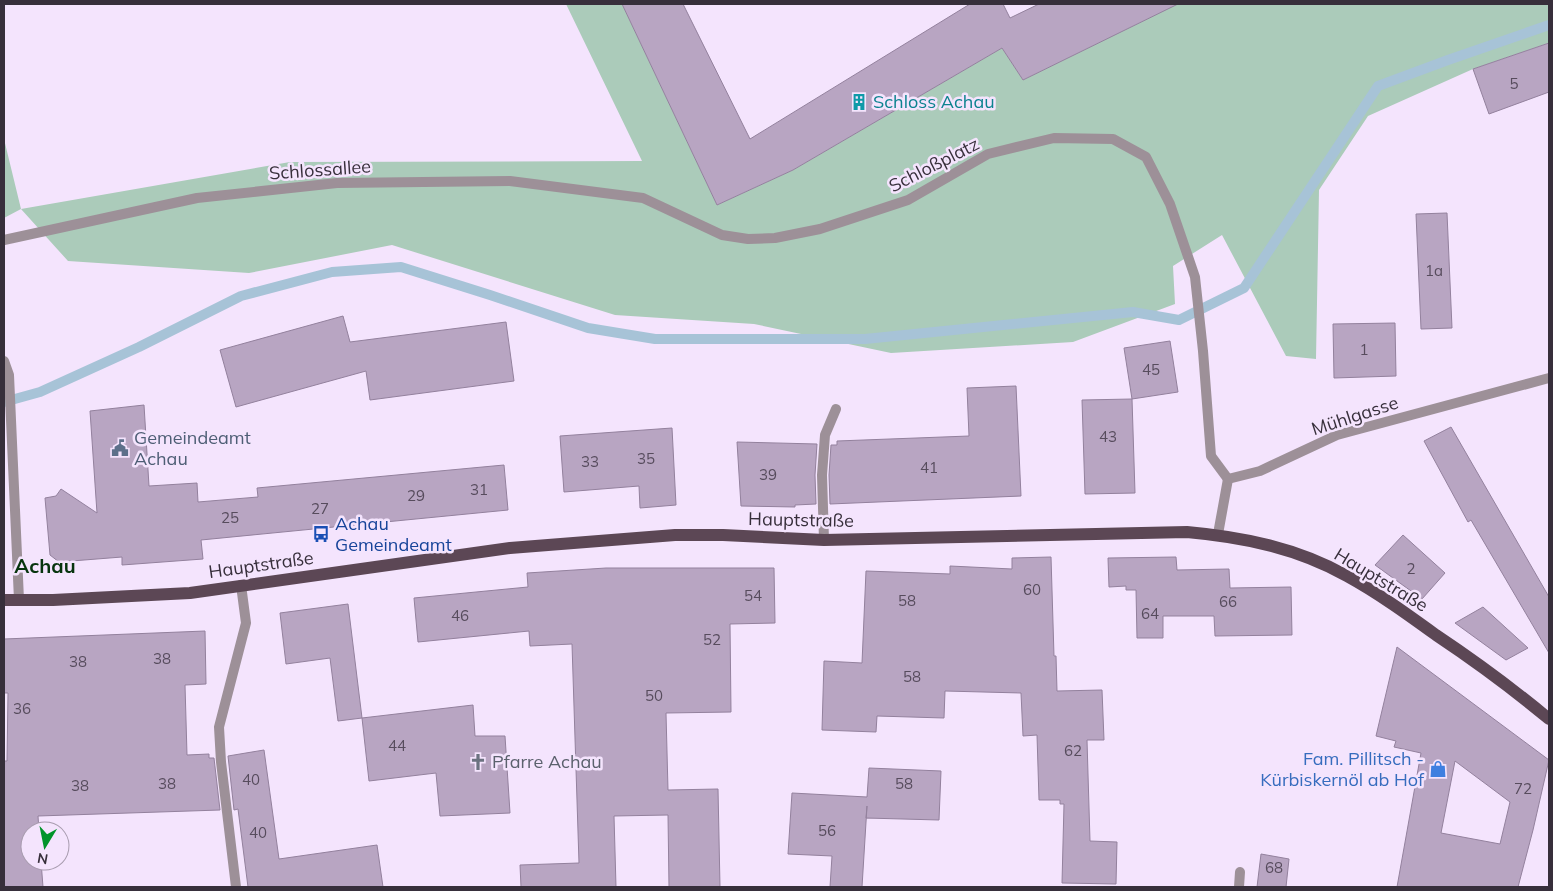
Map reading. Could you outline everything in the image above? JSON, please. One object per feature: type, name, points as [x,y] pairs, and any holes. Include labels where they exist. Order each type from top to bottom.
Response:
[{"type":"main road","name":"Hauptstraße","points":[[4,600],[190,593],[510,548],[675,535],[723,535],[824,540],[1140,532],[1218,534],[1277,547],[1313,560],[1346,576],[1386,600],[1464,654],[1528,701],[1549,719]]},
{"type":"street","name":"Schloßplatz","points":[[643,198],[722,235],[748,239],[775,238],[820,229],[908,200],[988,154],[1054,138],[1113,139],[1146,157],[1170,204],[1195,277],[1211,456],[1228,479]]},
{"type":"street","name":"Schlossallee","points":[[4,240],[197,198],[338,183],[510,182],[643,198]]},
{"type":"street","points":[[4,361],[9,375],[18,600]]},
{"type":"street","name":"Mühlgasse","points":[[1228,479],[1260,471],[1337,435],[1549,378]]},
{"type":"street","points":[[824,540],[822,475],[825,434],[836,409]]},
{"type":"street","points":[[1218,534],[1228,479]]},
{"type":"street","points":[[236,887],[221,762],[219,726],[246,623],[241,585]]},
{"type":"street","points":[[1239,887],[1240,872]]},
{"type":"green space","points":[[566,4],[622,4],[717,205],[793,170],[1002,48],[1023,80],[1161,12],[1157,4],[1549,4],[1549,43],[1473,69],[1368,116],[1319,190],[1316,359],[1286,356],[1222,235],[1173,266],[1175,304],[1073,342],[891,353],[754,324],[615,315],[392,245],[249,273],[68,261],[21,209],[290,162],[642,161]]},
{"type":"green space","points":[[4,139],[21,209],[4,218]]},
{"type":"building","name":"Schloss Achau","points":[[622,4],[683,4],[750,139],[970,4],[1003,4],[1010,18],[1039,4],[1178,4],[1023,80],[1002,48],[793,170],[717,205]]},
{"type":"building","points":[[1549,43],[1549,92],[1489,114],[1473,69]]},
{"type":"building","points":[[1447,213],[1452,328],[1421,329],[1416,214]]},
{"type":"building","points":[[343,316],[350,342],[506,322],[514,381],[370,400],[366,371],[236,407],[220,350]]},
{"type":"building","points":[[1395,323],[1396,376],[1334,378],[1333,324]]},
{"type":"building","points":[[1170,341],[1178,392],[1132,399],[1124,348]]},
{"type":"building","points":[[1016,386],[1021,496],[830,504],[831,445],[837,445],[837,441],[969,436],[967,388]]},
{"type":"building","points":[[1132,399],[1135,493],[1085,494],[1082,400]]},
{"type":"building","points":[[144,405],[149,486],[197,483],[198,502],[258,497],[257,488],[504,465],[508,510],[201,540],[203,559],[122,565],[122,557],[59,562],[50,555],[45,498],[56,496],[61,489],[97,513],[90,411]]},
{"type":"building","points":[[1451,427],[1549,597],[1549,653],[1471,520],[1468,522],[1424,441]]},
{"type":"building","points":[[672,428],[676,505],[640,508],[639,486],[564,492],[560,436]]},
{"type":"building","points":[[737,442],[817,444],[816,504],[795,505],[795,507],[741,506]]},
{"type":"building","points":[[1403,535],[1445,573],[1422,599],[1375,565]]},
{"type":"building","points":[[1051,557],[1057,691],[1102,690],[1104,740],[1087,740],[1090,841],[1117,842],[1116,884],[1062,883],[1064,804],[1060,804],[1060,800],[1039,800],[1037,735],[1023,736],[1021,693],[945,691],[944,718],[877,716],[876,732],[822,730],[824,661],[862,663],[866,571],[950,574],[950,566],[1012,569],[1012,558]]},
{"type":"building","points":[[1176,557],[1177,570],[1229,569],[1230,588],[1291,587],[1292,635],[1215,636],[1214,616],[1163,616],[1163,638],[1137,638],[1136,590],[1126,590],[1126,586],[1109,587],[1108,558]]},
{"type":"building","points":[[606,568],[774,568],[775,623],[730,624],[731,712],[666,713],[668,790],[718,789],[720,887],[669,887],[668,815],[614,816],[616,887],[521,887],[520,865],[579,863],[572,644],[530,646],[529,631],[418,642],[414,598],[528,587],[527,573]]},
{"type":"building","points":[[348,604],[362,718],[338,721],[330,658],[286,664],[280,613]]},
{"type":"building","points":[[1483,607],[1528,648],[1506,660],[1455,623]]},
{"type":"building","points":[[205,631],[206,684],[185,685],[187,755],[209,754],[209,758],[214,758],[220,810],[38,816],[38,821],[20,821],[20,871],[42,871],[43,887],[4,887],[4,761],[7,761],[8,693],[4,693],[4,639]]},
{"type":"building","points":[[1397,647],[1549,760],[1518,887],[1397,887],[1421,753],[1394,747],[1396,741],[1376,736]],"holes":[[[1455,761],[1510,802],[1500,844],[1441,833]]]},
{"type":"building","points":[[473,705],[475,736],[505,736],[510,813],[440,816],[436,773],[369,781],[362,718]]},
{"type":"building","points":[[264,750],[279,859],[377,845],[383,887],[248,887],[238,809],[234,810],[228,756]]},
{"type":"building","points":[[869,768],[941,771],[939,820],[866,818],[862,887],[830,887],[832,856],[788,854],[792,793],[867,797]]},
{"type":"building","points":[[1261,854],[1289,859],[1286,887],[1257,887]]},
{"type":"waterway","points":[[4,402],[40,392],[139,347],[241,296],[332,272],[401,267],[588,328],[655,339],[865,339],[1133,312],[1179,320],[1244,288],[1378,86],[1549,25]]},
{"type":"place","name":"Schloss Achau","points":[[859,102]]},
{"type":"place","name":"Gemeindeamt Achau","points":[[120,448]]},
{"type":"place","name":"Achau Gemeindeamt","points":[[321,534]]},
{"type":"place","name":"Pfarre Achau","points":[[478,762]]},
{"type":"place","name":"Fam. Pillitsch - Kürbiskernöl ab Hof","points":[[1438,769]]},
{"type":"district","name":"Achau","points":[[45,566]]}]
